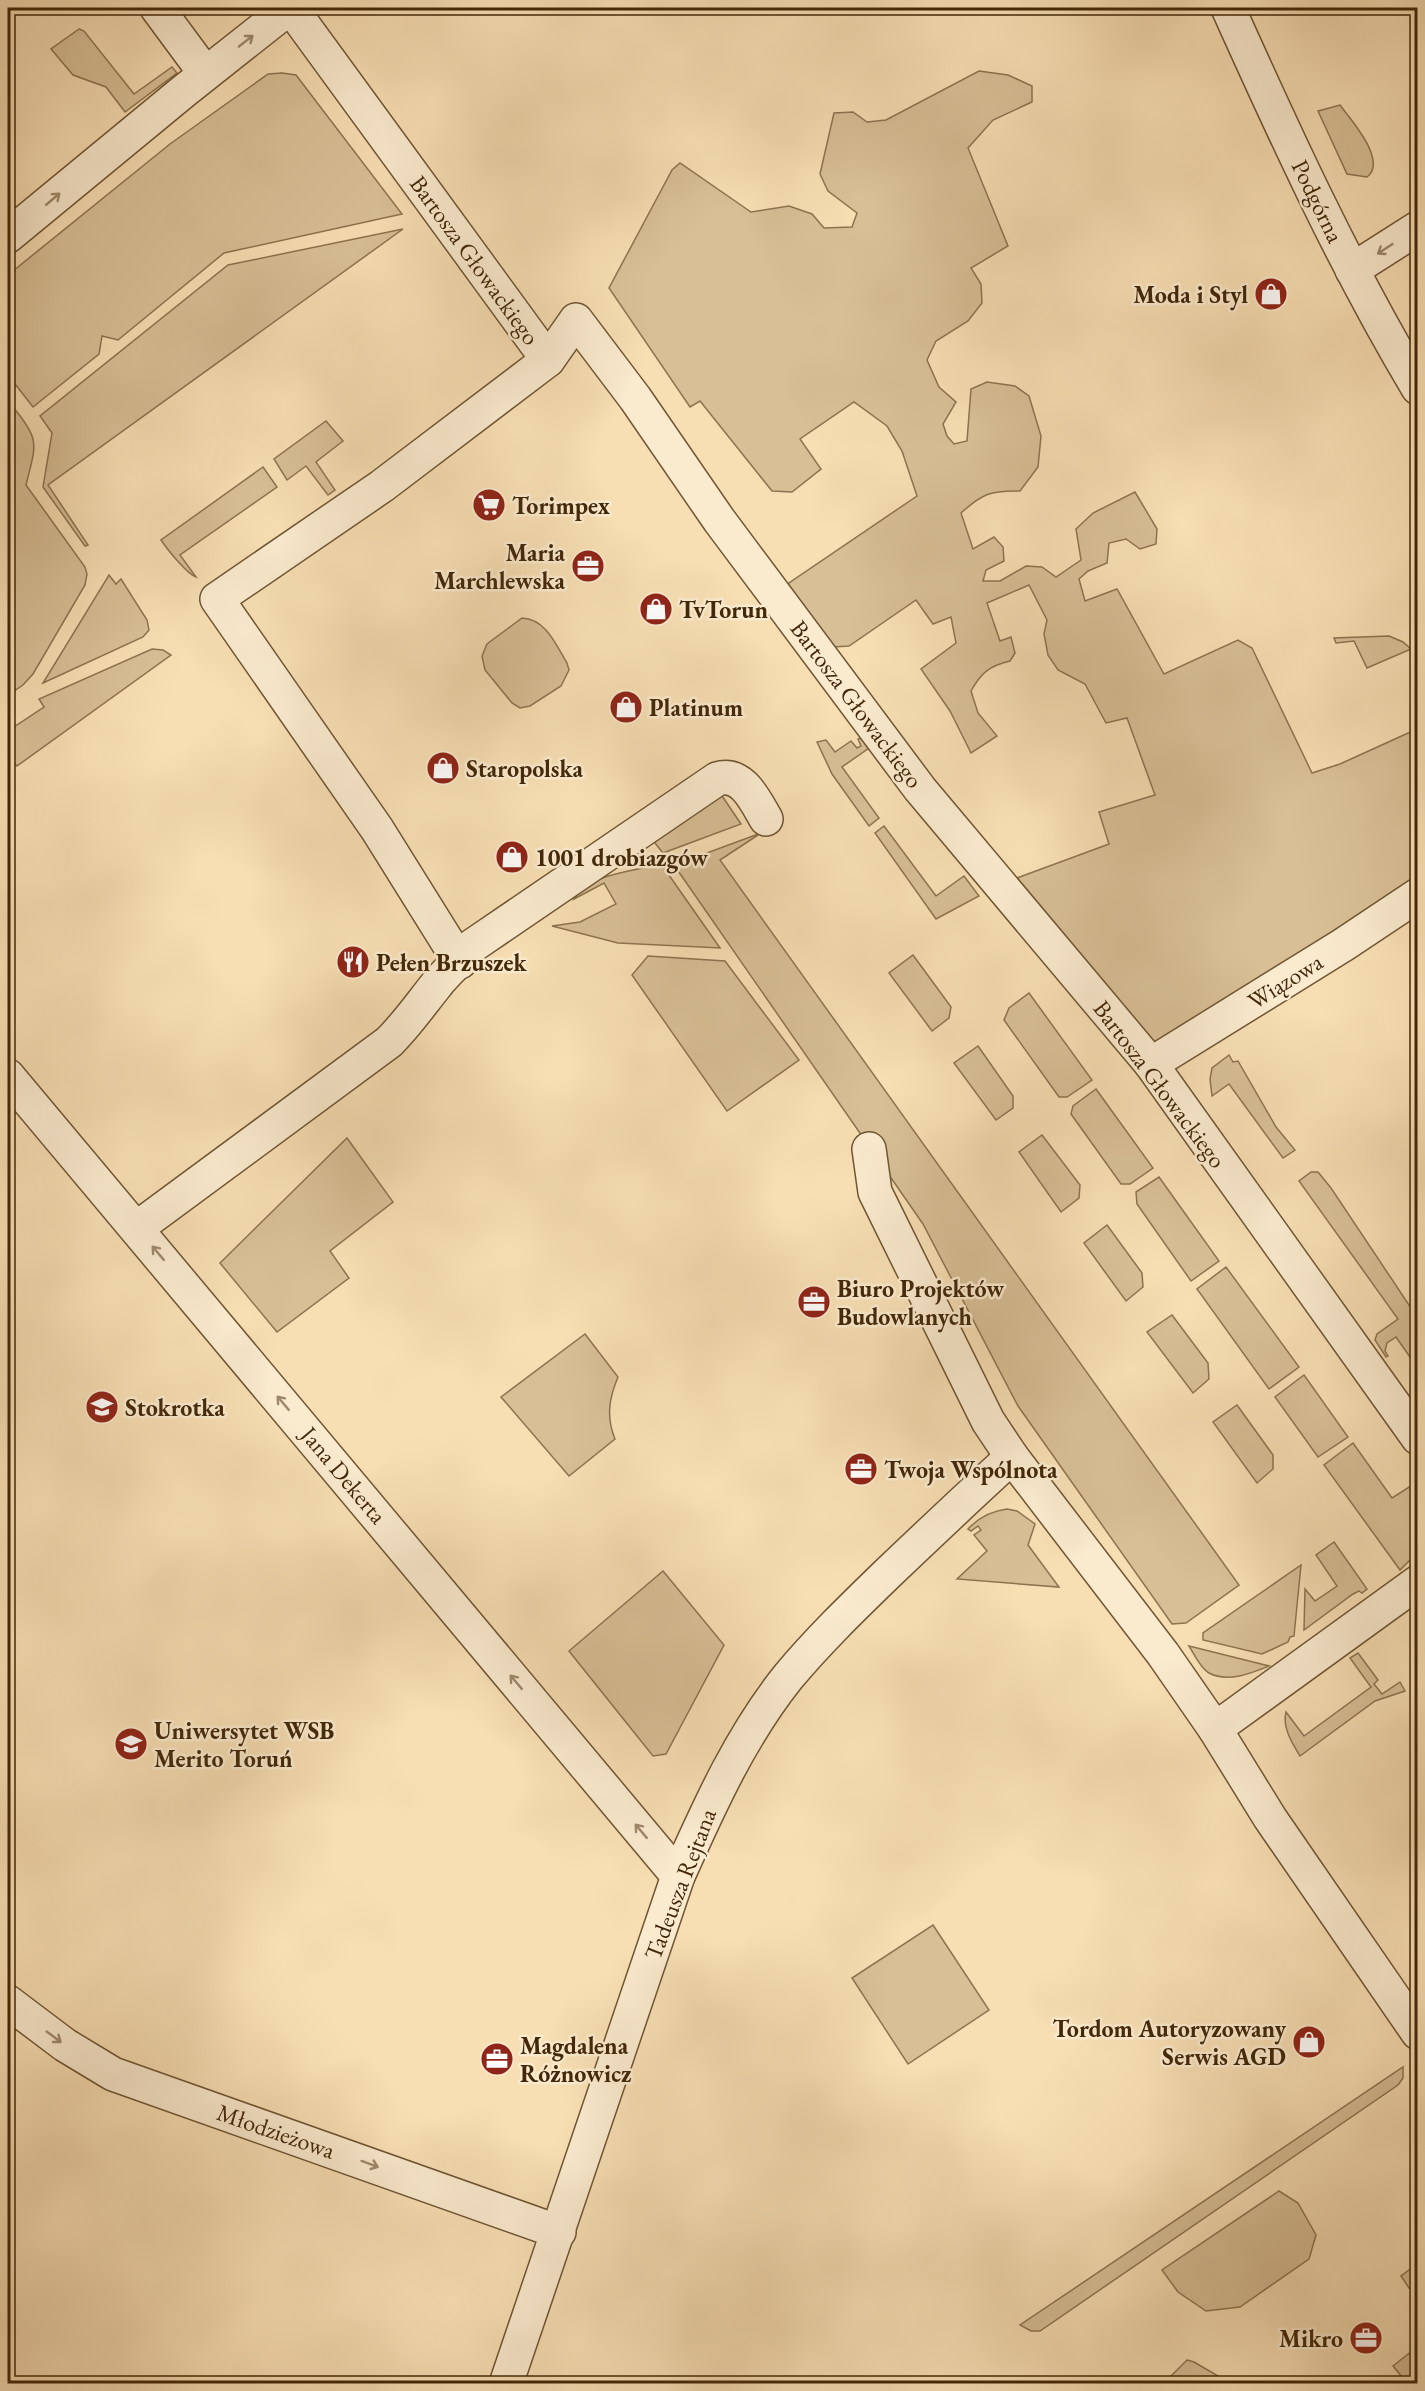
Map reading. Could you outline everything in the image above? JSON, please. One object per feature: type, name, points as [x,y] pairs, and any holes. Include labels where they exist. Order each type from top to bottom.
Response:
[{"type":"street","points":[[157,8],[205,73]]},
{"type":"street","points":[[8,236],[205,73],[290,8]]},
{"type":"street","name":"Bartosza Głowackiego","points":[[290,8],[548,360],[576,320],[635,398],[719,520],[920,789],[1151,1064],[1418,1438]]},
{"type":"street","name":"Podgórna","points":[[1228,8],[1320,210],[1418,388]]},
{"type":"street","points":[[1352,270],[1418,228]]},
{"type":"street","points":[[460,962],[377,829],[217,599],[382,486],[548,360]]},
{"type":"street","points":[[137,1228],[389,1042],[411,1020],[438,982],[460,962],[472,946],[717,779],[725,777],[739,781],[766,819]]},
{"type":"street","name":"Wiązowa","points":[[1151,1064],[1343,945],[1418,895]]},
{"type":"street","name":"Jana Dekerta","points":[[8,1076],[678,1876]]},
{"type":"street","points":[[868,1149],[875,1192],[988,1421],[1005,1464],[1163,1654],[1215,1729],[1270,1818],[1418,2033]]},
{"type":"street","name":"Tadeusza Rejtana","points":[[506,2384],[678,1876],[714,1796],[741,1746],[787,1678],[844,1616],[1005,1464]]},
{"type":"street","points":[[1215,1729],[1418,1582]]},
{"type":"street","name":"Młodzieżowa","points":[[8,2002],[65,2045],[113,2074],[559,2232]]},
{"type":"shaded area","points":[[79,29],[84,31],[134,94],[172,67],[177,73],[125,112],[106,87],[73,75],[51,49]]},
{"type":"shaded area","points":[[979,71],[1008,75],[1032,86],[1032,102],[993,120],[968,148],[1008,246],[971,268],[981,284],[982,303],[968,321],[936,341],[927,360],[939,387],[956,402],[943,424],[947,436],[954,444],[967,441],[971,389],[987,382],[1015,386],[1029,396],[1041,436],[1038,467],[1020,491],[988,494],[961,513],[973,549],[994,537],[1003,547],[1004,561],[986,570],[983,581],[1000,581],[1026,566],[1042,567],[1056,577],[1081,560],[1076,529],[1093,513],[1135,492],[1157,529],[1156,544],[1140,549],[1126,539],[1109,543],[1107,563],[1088,571],[1079,579],[1085,601],[1117,589],[1164,674],[1238,640],[1252,648],[1312,773],[1340,764],[1417,729],[1417,876],[1154,1049],[1017,878],[1109,844],[1099,812],[1155,795],[1127,718],[1106,723],[1085,684],[1058,670],[1048,655],[1044,634],[1047,620],[1029,585],[987,603],[1000,641],[1011,637],[1015,653],[1010,661],[986,671],[971,691],[978,713],[997,736],[971,753],[950,711],[921,669],[956,643],[951,617],[933,624],[916,600],[849,646],[833,647],[788,597],[789,583],[917,496],[902,451],[887,426],[854,402],[800,439],[821,469],[792,492],[772,491],[700,401],[690,407],[609,288],[672,170],[680,163],[751,212],[789,206],[812,214],[824,228],[852,227],[857,213],[828,191],[820,174],[834,113],[853,112],[867,122],[886,120]]},
{"type":"shaded area","points":[[268,74],[296,75],[402,214],[224,253],[118,340],[102,336],[99,354],[33,407],[8,375],[8,275],[170,144]]},
{"type":"shaded area","points":[[1340,105],[1371,151],[1372,170],[1367,177],[1347,174],[1318,111]]},
{"type":"shaded area","points":[[403,229],[48,485],[88,545],[85,546],[43,487],[52,433],[40,416],[228,265]]},
{"type":"shaded area","points":[[12,406],[28,427],[34,443],[26,485],[85,567],[87,574],[85,585],[33,674],[23,685],[8,695],[8,410]]},
{"type":"shaded area","points":[[326,421],[343,441],[316,462],[335,490],[328,495],[306,466],[287,480],[274,459]]},
{"type":"shaded area","points":[[263,467],[277,487],[180,555],[196,577],[192,575],[177,561],[161,540]]},
{"type":"shaded area","points":[[109,575],[116,584],[121,579],[147,620],[149,630],[143,637],[43,683]]},
{"type":"shaded area","points":[[522,618],[530,619],[544,628],[559,649],[569,670],[561,686],[530,706],[520,708],[512,703],[485,670],[482,656],[487,644]]},
{"type":"shaded area","points":[[1389,636],[1403,642],[1411,649],[1367,668],[1354,641],[1336,643],[1334,638]]},
{"type":"shaded area","points":[[152,649],[163,650],[171,655],[17,766],[8,755],[8,731],[44,707],[39,699]]},
{"type":"shaded area","points":[[862,738],[869,748],[842,767],[879,818],[869,826],[832,774],[817,742],[826,740],[835,752],[851,741],[857,748],[861,746],[858,739]]},
{"type":"shaded area","points":[[716,787],[741,824],[663,853],[647,833]]},
{"type":"shaded area","points":[[884,826],[936,896],[964,876],[979,896],[936,919],[875,833]]},
{"type":"shaded area","points":[[761,833],[720,860],[1239,1585],[1186,1623],[1172,1624],[1018,1406],[923,1224],[674,865]]},
{"type":"shaded area","points":[[652,866],[664,868],[720,948],[618,943],[552,926],[580,922],[616,904],[604,883],[574,899],[589,885],[609,876]]},
{"type":"shaded area","points":[[913,955],[951,1007],[949,1018],[932,1031],[889,973]]},
{"type":"shaded area","points":[[648,956],[725,961],[799,1060],[727,1111],[632,975]]},
{"type":"shaded area","points":[[1029,993],[1092,1080],[1067,1097],[1059,1097],[1004,1020],[1009,1008]]},
{"type":"shaded area","points":[[978,1046],[1013,1096],[1013,1108],[996,1120],[954,1063]]},
{"type":"shaded area","points":[[1229,1055],[1233,1062],[1238,1061],[1276,1127],[1295,1150],[1283,1158],[1229,1084],[1212,1096],[1210,1079],[1212,1068]]},
{"type":"shaded area","points":[[1096,1089],[1153,1168],[1130,1184],[1121,1184],[1071,1114],[1073,1106]]},
{"type":"shaded area","points":[[1042,1135],[1080,1185],[1079,1198],[1061,1212],[1019,1152]]},
{"type":"shaded area","points":[[347,1138],[393,1202],[330,1251],[349,1278],[277,1332],[220,1263]]},
{"type":"shaded area","points":[[1311,1172],[1318,1172],[1331,1188],[1417,1317],[1417,1367],[1396,1337],[1387,1343],[1385,1351],[1388,1356],[1386,1357],[1375,1340],[1377,1334],[1398,1319],[1299,1181]]},
{"type":"shaded area","points":[[1159,1177],[1219,1261],[1191,1281],[1137,1204],[1136,1192]]},
{"type":"shaded area","points":[[1107,1225],[1142,1273],[1143,1287],[1126,1301],[1084,1243]]},
{"type":"shaded area","points":[[1226,1267],[1299,1367],[1269,1389],[1197,1289]]},
{"type":"shaded area","points":[[1172,1315],[1208,1363],[1209,1379],[1193,1393],[1147,1332]]},
{"type":"shaded area","points":[[585,1334],[618,1377],[612,1392],[610,1408],[610,1423],[615,1439],[569,1476],[501,1397]]},
{"type":"shaded area","points":[[1304,1375],[1348,1437],[1318,1457],[1275,1397]]},
{"type":"shaded area","points":[[1237,1405],[1273,1455],[1273,1469],[1257,1483],[1213,1422]]},
{"type":"shaded area","points":[[1353,1443],[1392,1498],[1417,1482],[1417,1553],[1400,1570],[1324,1465]]},
{"type":"shaded area","points":[[1007,1509],[1017,1511],[1035,1524],[1028,1545],[1059,1587],[957,1579],[987,1551],[974,1535],[981,1530],[978,1526],[971,1531],[968,1529],[986,1515]]},
{"type":"shaded area","points":[[1334,1542],[1367,1589],[1362,1593],[1359,1591],[1353,1594],[1304,1630],[1305,1589],[1315,1601],[1337,1586],[1316,1555]]},
{"type":"shaded area","points":[[1301,1565],[1294,1636],[1290,1637],[1288,1642],[1262,1654],[1203,1640],[1203,1633]]},
{"type":"shaded area","points":[[663,1571],[724,1645],[666,1754],[653,1756],[569,1651]]},
{"type":"shaded area","points":[[1189,1646],[1269,1666],[1240,1676],[1216,1676],[1203,1668]]},
{"type":"shaded area","points":[[1358,1653],[1378,1680],[1374,1684],[1382,1694],[1400,1682],[1405,1691],[1375,1701],[1300,1756],[1285,1723],[1286,1712],[1304,1736],[1371,1687],[1350,1658]]},
{"type":"shaded area","points":[[933,1925],[989,2010],[908,2064],[852,1978]]},
{"type":"shaded area","points":[[1403,2067],[1403,2078],[1398,2085],[1040,2331],[1031,2331],[1020,2325]]},
{"type":"shaded area","points":[[1279,2191],[1298,2203],[1316,2235],[1309,2259],[1240,2307],[1206,2311],[1178,2292],[1162,2270]]},
{"type":"shaded area","points":[[1417,2264],[1417,2291],[1414,2285],[1409,2288],[1401,2276]]},
{"type":"shaded area","points":[[1417,2347],[1417,2383],[1407,2383],[1393,2366]]},
{"type":"shaded area","points":[[1187,2360],[1230,2383],[1173,2383],[1169,2378]]},
{"type":"place","name":"Moda i Styl","points":[[1271,294]]},
{"type":"place","name":"Torimpex","points":[[489,505]]},
{"type":"place","name":"Maria Marchlewska","points":[[588,566]]},
{"type":"place","name":"TvTorun","points":[[656,609]]},
{"type":"place","name":"Platinum","points":[[626,707]]},
{"type":"place","name":"Staropolska","points":[[443,768]]},
{"type":"place","name":"1001 drobiazgów","points":[[512,857]]},
{"type":"place","name":"Pełen Brzuszek","points":[[353,962]]},
{"type":"place","name":"Biuro Projektów Budowlanych","points":[[814,1302]]},
{"type":"place","name":"Stokrotka","points":[[102,1407]]},
{"type":"place","name":"Twoja Wspólnota","points":[[861,1469]]},
{"type":"place","name":"Uniwersytet WSB Merito Toruń","points":[[131,1744]]},
{"type":"place","name":"Tordom Autoryzowany Serwis AGD","points":[[1309,2042]]},
{"type":"place","name":"Magdalena Różnowicz","points":[[497,2059]]},
{"type":"place","name":"Mikro","points":[[1366,2338]]}]
